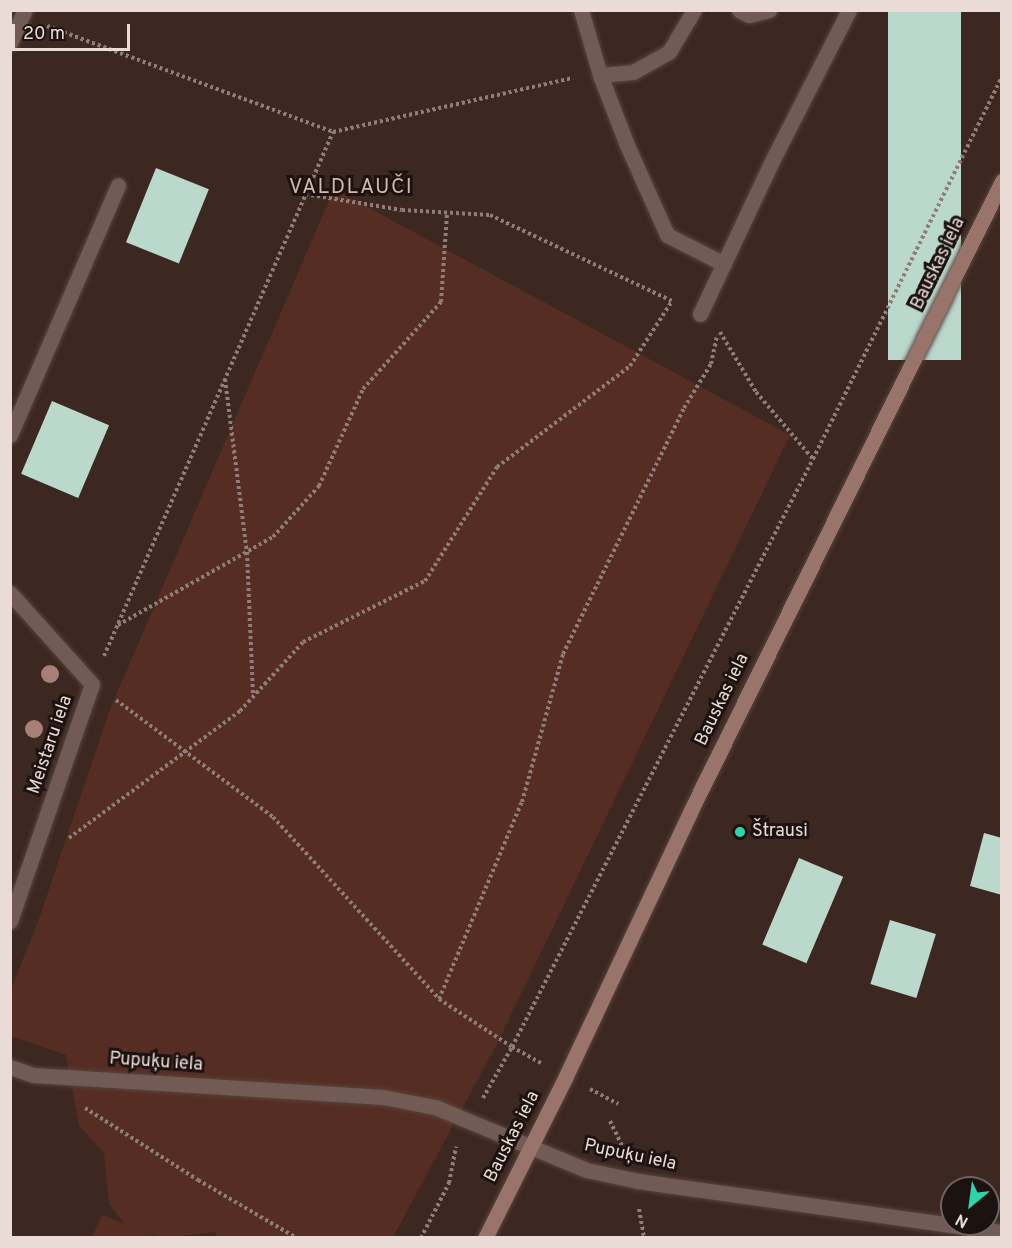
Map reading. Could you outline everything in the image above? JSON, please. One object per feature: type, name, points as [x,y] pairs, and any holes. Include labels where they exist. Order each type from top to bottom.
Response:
[{"type":"main road","name":"Bauskas iela","points":[[485,1238],[566,1076],[691,810],[1002,181]]},
{"type":"street","points":[[581,10],[600,75],[627,145],[668,236],[724,264]]},
{"type":"street","points":[[600,75],[633,72],[669,52],[694,10]]},
{"type":"street","points":[[738,10],[749,15],[769,10]]},
{"type":"street","points":[[700,314],[849,10]]},
{"type":"street","points":[[10,43],[23,14]]},
{"type":"street","points":[[10,435],[118,185]]},
{"type":"street","points":[[10,593],[92,684]]},
{"type":"street","name":"Meistaru iela","points":[[10,921],[92,684]]},
{"type":"street","name":"Pupuķu iela","points":[[10,1066],[33,1075],[382,1097],[435,1107],[471,1120],[586,1170],[638,1181],[1002,1232]]},
{"type":"path","points":[[23,14],[333,132],[564,79],[600,75]]},
{"type":"path","points":[[421,1238],[449,1183],[456,1147],[512,1047],[813,459],[1002,77]]},
{"type":"path","points":[[333,132],[92,684],[188,752],[273,817],[439,999],[512,1047]]},
{"type":"path","points":[[305,194],[402,210],[490,215],[700,314]]},
{"type":"path","points":[[116,626],[273,537],[319,486],[363,389],[441,302],[447,213]]},
{"type":"path","points":[[29,866],[188,752],[240,711],[303,642],[425,580],[497,467],[630,366],[672,301]]},
{"type":"path","points":[[439,999],[522,802],[563,654],[684,408],[711,364],[718,330],[756,392],[813,459]]},
{"type":"path","points":[[225,378],[247,552],[253,697]]},
{"type":"path","points":[[82,1106],[198,1180],[297,1238]]},
{"type":"shaded area","points":[[334,189],[790,435],[497,1044],[393,1237],[216,1238],[216,1232],[163,1238],[148,1233],[156,1237],[92,1237],[102,1215],[125,1224],[109,1204],[104,1153],[79,1126],[66,1055],[11,1036],[10,992],[40,916],[110,709]]},
{"type":"building","points":[[888,10],[961,10],[961,360],[888,360]]},
{"type":"building","points":[[156,168],[209,189],[179,264],[126,242]]},
{"type":"building","points":[[52,401],[109,425],[78,498],[21,474]]},
{"type":"building","points":[[984,833],[1002,838],[1002,895],[970,886]]},
{"type":"building","points":[[799,858],[843,877],[806,963],[762,945]]},
{"type":"building","points":[[890,920],[936,934],[916,998],[870,984]]},
{"type":"place","name":"Štrausi","points":[[740,832]]},
{"type":"district","name":"VALDLAUČI","points":[[351,188]]}]
